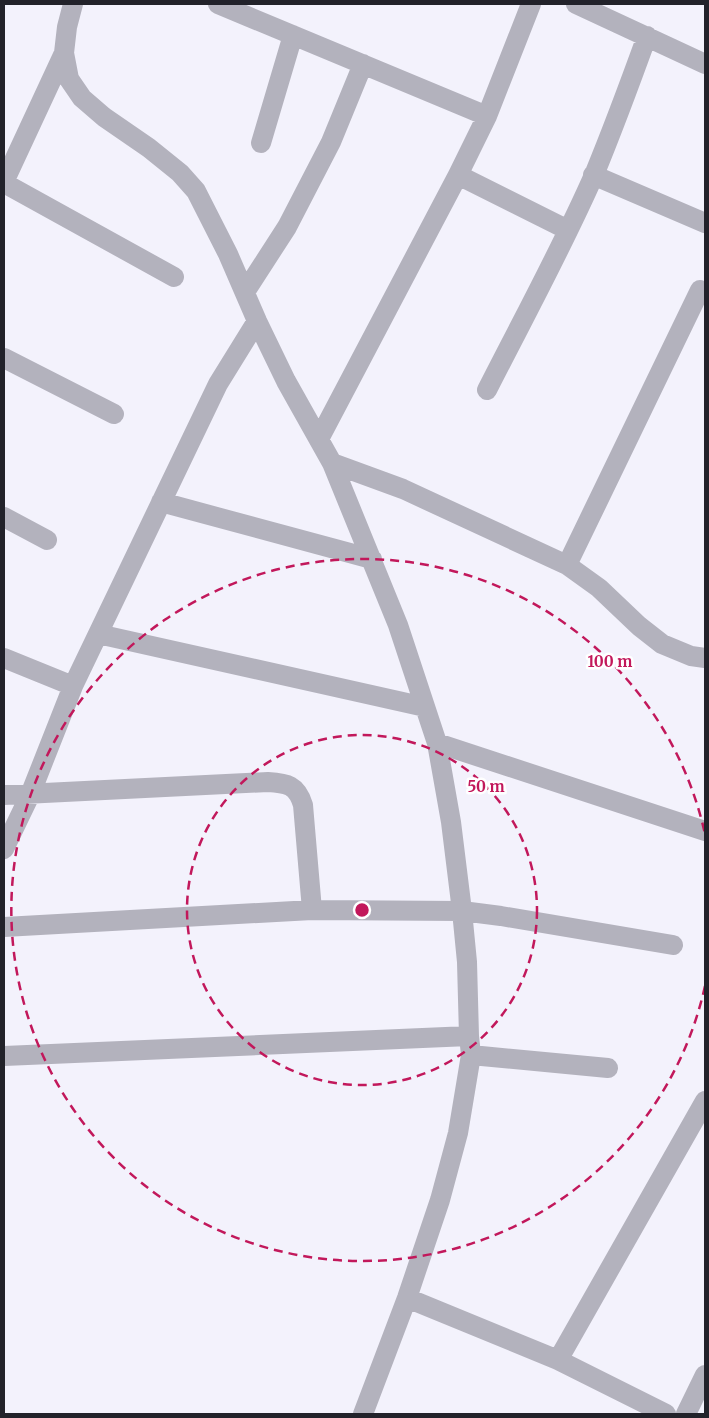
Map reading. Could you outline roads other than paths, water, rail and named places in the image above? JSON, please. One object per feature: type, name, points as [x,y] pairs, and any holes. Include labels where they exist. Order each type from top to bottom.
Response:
[{"type":"street","points":[[73,4],[67,27],[64,53],[69,79],[82,98],[104,117],[149,148],[180,173],[196,191],[224,246],[257,321],[286,380],[332,463],[398,625],[437,743],[451,822],[462,912],[467,962],[470,1046],[458,1133],[440,1200],[407,1298],[363,1414]]},
{"type":"street","points":[[218,4],[487,116]]},
{"type":"street","points":[[319,439],[487,116],[532,4]]},
{"type":"street","points":[[576,4],[705,64]]},
{"type":"street","points":[[261,143],[293,35]]},
{"type":"street","points":[[487,390],[568,230],[593,175],[623,102],[647,36]]},
{"type":"street","points":[[64,53],[4,182],[174,277]]},
{"type":"street","points":[[245,292],[287,227],[326,151],[363,64]]},
{"type":"street","points":[[458,175],[568,230]]},
{"type":"street","points":[[593,175],[705,223]]},
{"type":"street","points":[[567,565],[700,290]]},
{"type":"street","points":[[4,849],[30,795],[73,686],[161,502],[218,384],[257,321]]},
{"type":"street","points":[[4,358],[114,414]]},
{"type":"street","points":[[332,463],[403,489],[567,565],[599,588],[639,626],[662,644],[691,656],[705,658]]},
{"type":"street","points":[[161,502],[372,559]]},
{"type":"street","points":[[4,517],[47,540]]},
{"type":"street","points":[[98,634],[425,707]]},
{"type":"street","points":[[4,658],[73,686]]},
{"type":"street","points":[[437,743],[705,831]]},
{"type":"street","points":[[4,795],[268,782],[281,782],[292,786],[300,794],[303,805],[312,910]]},
{"type":"street","points":[[4,927],[312,910],[462,912],[500,916],[674,945]]},
{"type":"street","points":[[4,1056],[470,1046],[608,1068]]},
{"type":"street","points":[[558,1360],[705,1102]]},
{"type":"street","points":[[407,1298],[558,1360],[666,1414]]},
{"type":"street","points":[[686,1414],[705,1375]]}]
